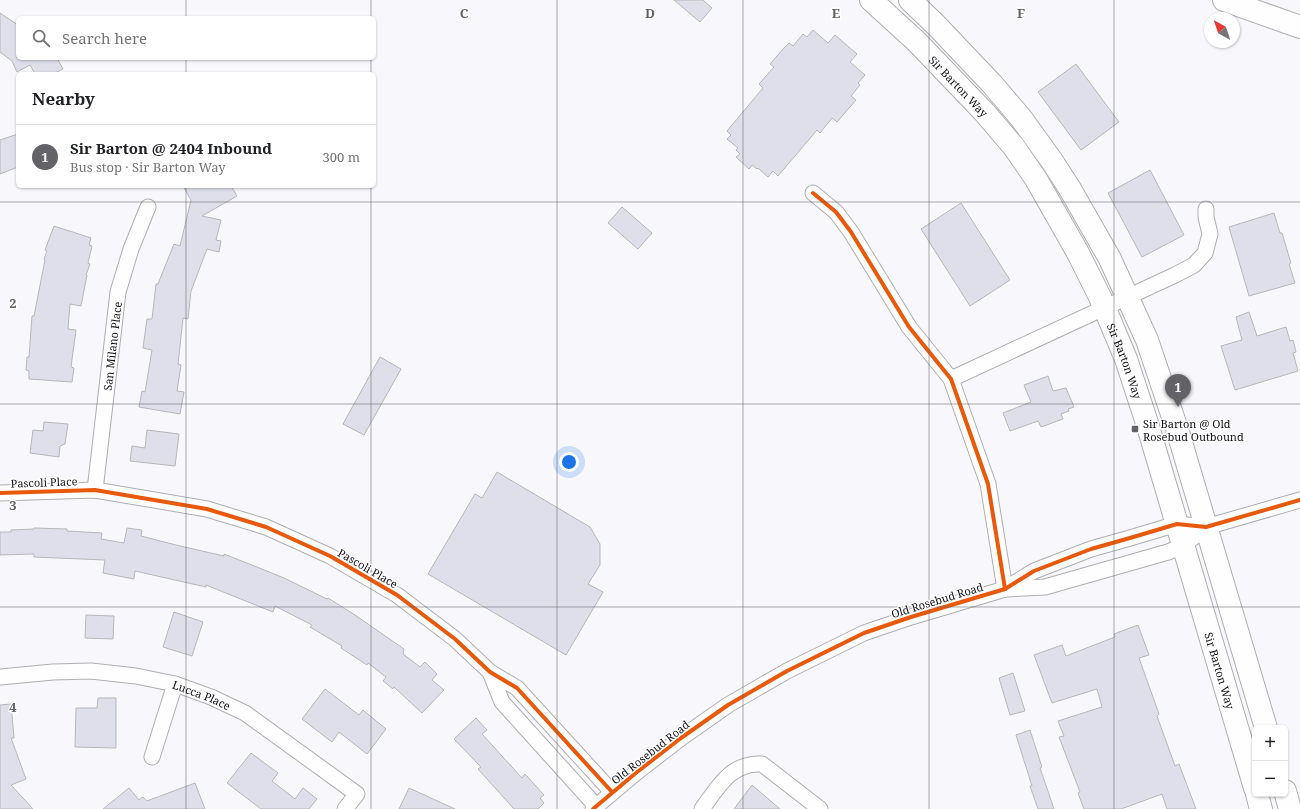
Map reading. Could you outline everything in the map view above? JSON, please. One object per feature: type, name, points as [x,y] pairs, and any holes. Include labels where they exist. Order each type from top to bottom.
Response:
[{"type":"main road","name":"Sir Barton Way","points":[[871,0],[938,63],[986,113],[1014,147],[1036,179],[1074,247],[1104,307],[1126,359],[1147,423],[1252,778]]},
{"type":"main road","points":[[910,0],[992,84],[1020,118],[1048,155],[1070,189],[1110,259],[1147,340],[1177,429],[1265,725]]},
{"type":"main road","points":[[1224,0],[1300,27]]},
{"type":"main road","points":[[1258,797],[1261,809]]},
{"type":"main road","points":[[1287,797],[1290,809]]},
{"type":"street","points":[[813,193],[836,212],[851,232],[909,326],[951,378],[988,484],[1005,589]]},
{"type":"street","name":"San Milano Place","points":[[95,490],[118,292],[131,249],[148,208]]},
{"type":"street","points":[[951,378],[1194,265],[1205,253],[1210,234],[1206,217],[1206,209]]},
{"type":"street","name":"Pascoli Place","points":[[0,494],[95,490],[207,509],[266,527],[323,553],[397,595],[455,639],[490,672],[517,688],[612,792]]},
{"type":"street","name":"Old Rosebud Road","points":[[1005,589],[1034,571],[1091,549],[1177,524],[1206,527],[1300,500]]},
{"type":"street","name":"Old Rosebud Road","points":[[594,807],[681,738],[728,705],[787,671],[864,633],[911,617],[1005,589],[1046,587],[1168,552],[1183,546],[1206,527]]},
{"type":"street","name":"Lucca Place","points":[[0,677],[91,670],[136,676],[175,684],[211,697],[245,713],[357,794],[345,809]]},
{"type":"street","name":"Pascoli Place","points":[[490,672],[502,702],[594,807]]},
{"type":"street","points":[[152,757],[175,684]]},
{"type":"street","points":[[702,809],[728,776],[739,767],[752,764],[762,764],[812,807]]},
{"type":"building","points":[[674,0],[703,0],[712,8],[700,22]]},
{"type":"building","points":[[0,13],[16,24],[16,60],[58,60],[63,69],[57,72],[34,72],[30,65],[17,72],[12,61],[0,52]]},
{"type":"building","points":[[813,30],[828,43],[835,35],[857,54],[850,62],[865,75],[858,83],[860,85],[851,96],[856,100],[837,122],[832,118],[820,133],[817,130],[778,176],[773,171],[768,177],[752,165],[749,169],[736,157],[740,154],[736,150],[738,148],[727,139],[731,135],[727,131],[763,88],[759,84],[774,67],[770,64],[789,43],[793,46],[803,34],[807,37]]},
{"type":"building","points":[[1076,64],[1119,122],[1081,150],[1038,92]]},
{"type":"building","points":[[16,135],[16,168],[0,174],[0,140]]},
{"type":"building","points":[[1150,170],[1184,235],[1142,257],[1108,193]]},
{"type":"building","points":[[184,188],[232,188],[237,196],[202,216],[221,220],[216,240],[221,241],[219,252],[207,249],[191,291],[188,319],[183,318],[178,364],[181,365],[177,391],[184,392],[180,414],[139,407],[142,391],[145,392],[152,350],[143,348],[147,319],[152,319],[156,284],[158,284],[174,244],[180,246],[191,200]]},
{"type":"building","points":[[961,203],[1010,280],[970,306],[921,229]]},
{"type":"building","points":[[622,207],[652,233],[638,249],[608,223]]},
{"type":"building","points":[[1274,213],[1291,263],[1289,264],[1295,283],[1249,296],[1229,227]]},
{"type":"building","points":[[54,226],[91,238],[89,245],[92,246],[88,263],[90,264],[86,275],[81,306],[70,304],[68,329],[76,330],[71,367],[74,368],[72,382],[29,379],[29,371],[26,370],[27,357],[29,357],[32,316],[34,316],[44,259],[47,251],[45,250]]},
{"type":"building","points":[[1249,312],[1257,336],[1286,327],[1290,341],[1293,340],[1296,352],[1293,353],[1298,371],[1235,390],[1221,346],[1242,340],[1236,317]]},
{"type":"building","points":[[380,357],[401,369],[364,435],[343,424]]},
{"type":"building","points":[[1048,376],[1053,391],[1066,388],[1074,407],[1061,414],[1063,419],[1041,427],[1038,421],[1010,431],[1003,413],[1031,402],[1024,385]]},
{"type":"building","points":[[44,422],[68,424],[65,444],[60,446],[59,457],[30,453],[33,430],[43,431]]},
{"type":"building","points":[[147,430],[179,434],[175,466],[130,461],[132,446],[145,448]]},
{"type":"building","points":[[497,472],[590,527],[600,544],[600,565],[588,584],[603,592],[566,655],[428,574],[475,494],[482,498]]},
{"type":"building","points":[[34,528],[67,529],[67,531],[102,533],[101,539],[124,543],[127,528],[142,530],[141,536],[224,556],[224,554],[257,567],[284,578],[327,599],[328,598],[355,615],[404,649],[403,654],[420,667],[425,662],[437,674],[432,680],[444,690],[422,713],[394,687],[393,689],[383,681],[386,677],[368,663],[367,665],[341,648],[342,646],[310,627],[312,625],[275,606],[273,612],[206,585],[206,587],[135,571],[134,579],[103,573],[105,560],[34,557],[34,554],[0,555],[0,532],[11,532],[11,530]]},
{"type":"building","points":[[174,612],[203,622],[192,656],[163,647]]},
{"type":"building","points":[[86,615],[114,616],[113,639],[85,638]]},
{"type":"building","points":[[1138,625],[1149,655],[1139,658],[1159,714],[1157,716],[1175,766],[1179,764],[1196,809],[1167,809],[1162,794],[1121,809],[1084,809],[1078,793],[1080,792],[1059,737],[1064,736],[1058,721],[1102,707],[1097,689],[1052,703],[1034,655],[1062,645],[1066,656],[1115,637],[1114,634]]},
{"type":"building","points":[[1013,673],[1025,711],[1010,715],[999,678]]},
{"type":"building","points":[[325,689],[359,715],[363,710],[386,729],[367,754],[339,732],[332,742],[302,719]]},
{"type":"building","points":[[98,698],[116,698],[116,748],[75,747],[76,708],[97,708]]},
{"type":"building","points":[[11,704],[14,738],[11,738],[26,779],[11,785],[33,809],[0,809],[0,705]]},
{"type":"building","points":[[476,718],[487,730],[482,734],[522,778],[525,774],[544,795],[540,798],[544,803],[538,809],[514,809],[478,769],[481,767],[454,739]]},
{"type":"building","points":[[1030,730],[1042,767],[1040,768],[1054,809],[1038,809],[1030,786],[1032,786],[1016,735]]},
{"type":"building","points":[[251,753],[278,773],[272,781],[295,799],[303,788],[317,799],[309,809],[261,809],[227,783]]},
{"type":"building","points":[[195,783],[205,809],[103,809],[129,788],[139,800],[143,797],[147,801]]},
{"type":"building","points":[[752,785],[780,809],[734,809]]},
{"type":"building","points":[[409,788],[455,809],[399,809]]},
{"type":"cycle path","points":[[813,193],[836,212],[851,232],[909,327],[951,379],[988,484],[1005,589]]},
{"type":"cycle path","points":[[0,493],[95,490],[207,509],[266,527],[330,556],[397,595],[455,639],[490,672],[517,688],[612,792]]},
{"type":"cycle path","points":[[593,809],[681,738],[728,705],[787,671],[864,633],[911,617],[1005,589],[1034,571],[1091,549],[1177,524],[1206,527],[1300,500]]},
{"type":"place","name":"Sir Barton @ 2404 Inbound","points":[[1178,407]]},
{"type":"place","name":"Sir Barton @ Old Rosebud Outbound","points":[[1135,429]]}]
